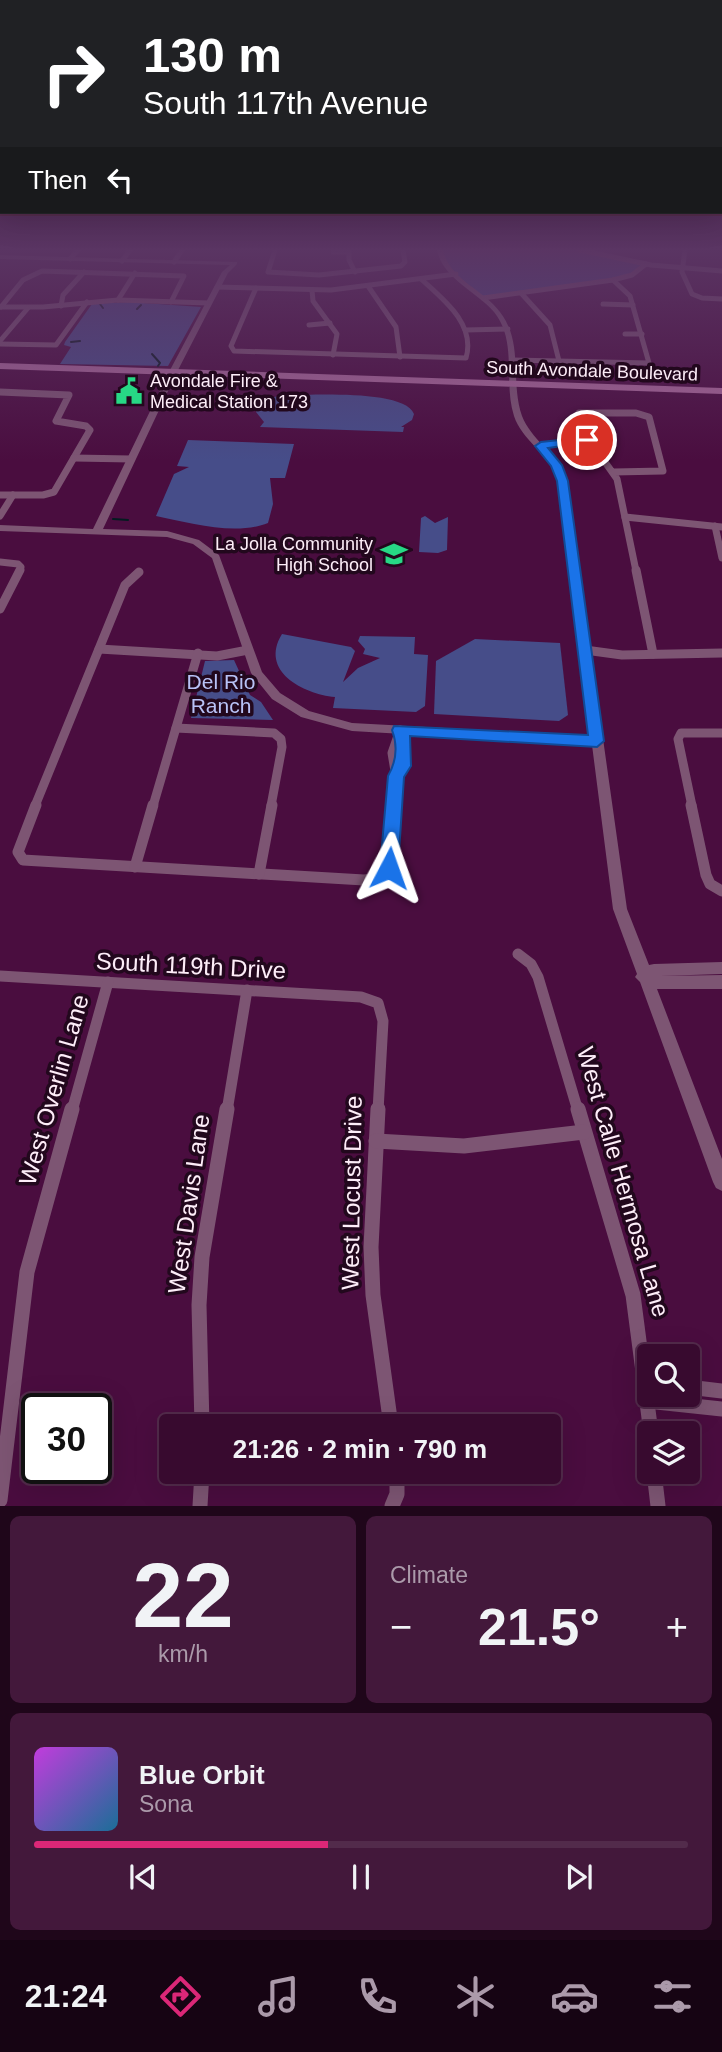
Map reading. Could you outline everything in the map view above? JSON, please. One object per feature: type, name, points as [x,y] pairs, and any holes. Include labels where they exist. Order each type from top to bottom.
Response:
[{"type":"main road","name":"South Avondale Boulevard","points":[[0,366],[722,391]]},
{"type":"street","points":[[0,343],[18,320]]},
{"type":"street","points":[[0,343],[56,345],[76,320]]},
{"type":"street","points":[[96,531],[199,320]]},
{"type":"street","points":[[242,320],[231,346],[232,350],[466,358],[468,344],[465,330],[459,320]]},
{"type":"street","points":[[328,320],[337,336],[334,355]]},
{"type":"street","points":[[393,320],[398,327],[401,341],[400,357]]},
{"type":"street","points":[[502,320],[508,329],[518,416],[562,476],[618,900],[643,977],[722,1182]]},
{"type":"street","points":[[546,320],[550,325],[559,361]]},
{"type":"street","points":[[513,360],[648,364],[650,360],[638,320]]},
{"type":"street","points":[[309,325],[330,323]]},
{"type":"street","points":[[465,330],[508,329]]},
{"type":"street","points":[[625,334],[642,334]]},
{"type":"street","points":[[0,392],[69,395],[56,418],[57,423],[88,427],[89,431],[57,489],[50,494],[0,495]]},
{"type":"street","points":[[614,472],[662,472],[650,419],[645,414],[581,412],[578,414],[580,425],[614,472],[653,654]]},
{"type":"street","points":[[541,446],[588,439]]},
{"type":"street","points":[[75,456],[131,458]]},
{"type":"street","points":[[0,516],[13,495]]},
{"type":"street","points":[[625,517],[719,527],[722,558]]},
{"type":"street","points":[[0,528],[173,535],[196,542],[209,550],[220,564],[254,668],[264,685],[297,710],[341,725],[597,741]]},
{"type":"street","points":[[0,562],[21,565],[20,572],[0,609]]},
{"type":"street","points":[[139,572],[125,585],[18,848],[19,857],[34,862],[370,880],[383,878],[390,863],[396,776],[402,766],[404,740],[400,730]]},
{"type":"street","points":[[99,649],[224,655],[248,650]]},
{"type":"street","points":[[584,650],[597,653],[722,653]]},
{"type":"street","points":[[135,867],[198,653]]},
{"type":"street","points":[[176,728],[278,735],[282,747],[260,874]]},
{"type":"street","points":[[719,890],[708,879],[703,862],[678,743],[681,733],[722,733]]},
{"type":"street","name":"West Calle Hermosa Lane","points":[[518,954],[531,964],[538,977],[633,1294],[641,1344]]},
{"type":"street","points":[[643,977],[654,970],[722,968]]},
{"type":"street","name":"South 119th Drive","points":[[0,976],[361,997],[378,1003]]},
{"type":"street","points":[[643,977],[660,984],[722,982]]},
{"type":"street","name":"West Overlin Lane","points":[[0,1500],[5,1417],[26,1272],[108,982]]},
{"type":"street","name":"West Davis Lane","points":[[202,1414],[199,1289],[202,1257],[247,990]]},
{"type":"street","name":"West Locust Drive","points":[[378,1003],[383,1021],[371,1232],[372,1279],[389,1414]]},
{"type":"street","points":[[376,1142],[464,1146],[584,1132]]},
{"type":"street","points":[[700,1388],[722,1391]]},
{"type":"street","points":[[700,1407],[722,1409]]},
{"type":"street","points":[[200,1506],[201,1484]]},
{"type":"street","points":[[393,1506],[397,1484]]},
{"type":"street","points":[[655,1484],[658,1506]]},
{"type":"green space","points":[[80,320],[194,320],[168,366],[60,364],[71,347],[64,345]]},
{"type":"green space","points":[[275,397],[378,397],[407,406],[414,414],[412,420],[401,427],[404,427],[403,432],[260,427],[264,422],[256,412],[262,403]]},
{"type":"green space","points":[[188,440],[294,444],[285,478],[270,478],[273,504],[268,523],[255,527],[227,528],[156,516],[174,474],[189,467],[177,466]]},
{"type":"green space","points":[[425,516],[435,523],[448,517],[447,550],[438,553],[419,552],[421,518]]},
{"type":"green space","points":[[282,634],[351,647],[355,651],[343,682],[358,668],[380,658],[363,654],[365,649],[358,641],[360,636],[415,637],[414,654],[428,655],[425,706],[416,712],[333,708],[335,697],[298,686],[280,669],[276,659],[276,647]]},
{"type":"green space","points":[[475,639],[560,643],[568,715],[559,721],[434,714],[436,661]]},
{"type":"green space","name":"Del Rio Ranch","points":[[234,660],[250,695],[261,702],[273,720],[191,718],[205,661]]},
{"type":"waterway","points":[[71,342],[80,341]]},
{"type":"waterway","points":[[152,354],[160,363],[158,366]]},
{"type":"waterway","points":[[113,519],[128,520]]},
{"type":"place","name":"Avondale Fire & Medical Station 173","points":[[129,391]]},
{"type":"place","name":"La Jolla Community High School","points":[[394,554]]},
{"type":"route","points":[[389,868],[396,776],[402,766],[404,740],[400,730],[597,741],[563,481],[557,465],[541,446],[587,440]]}]
